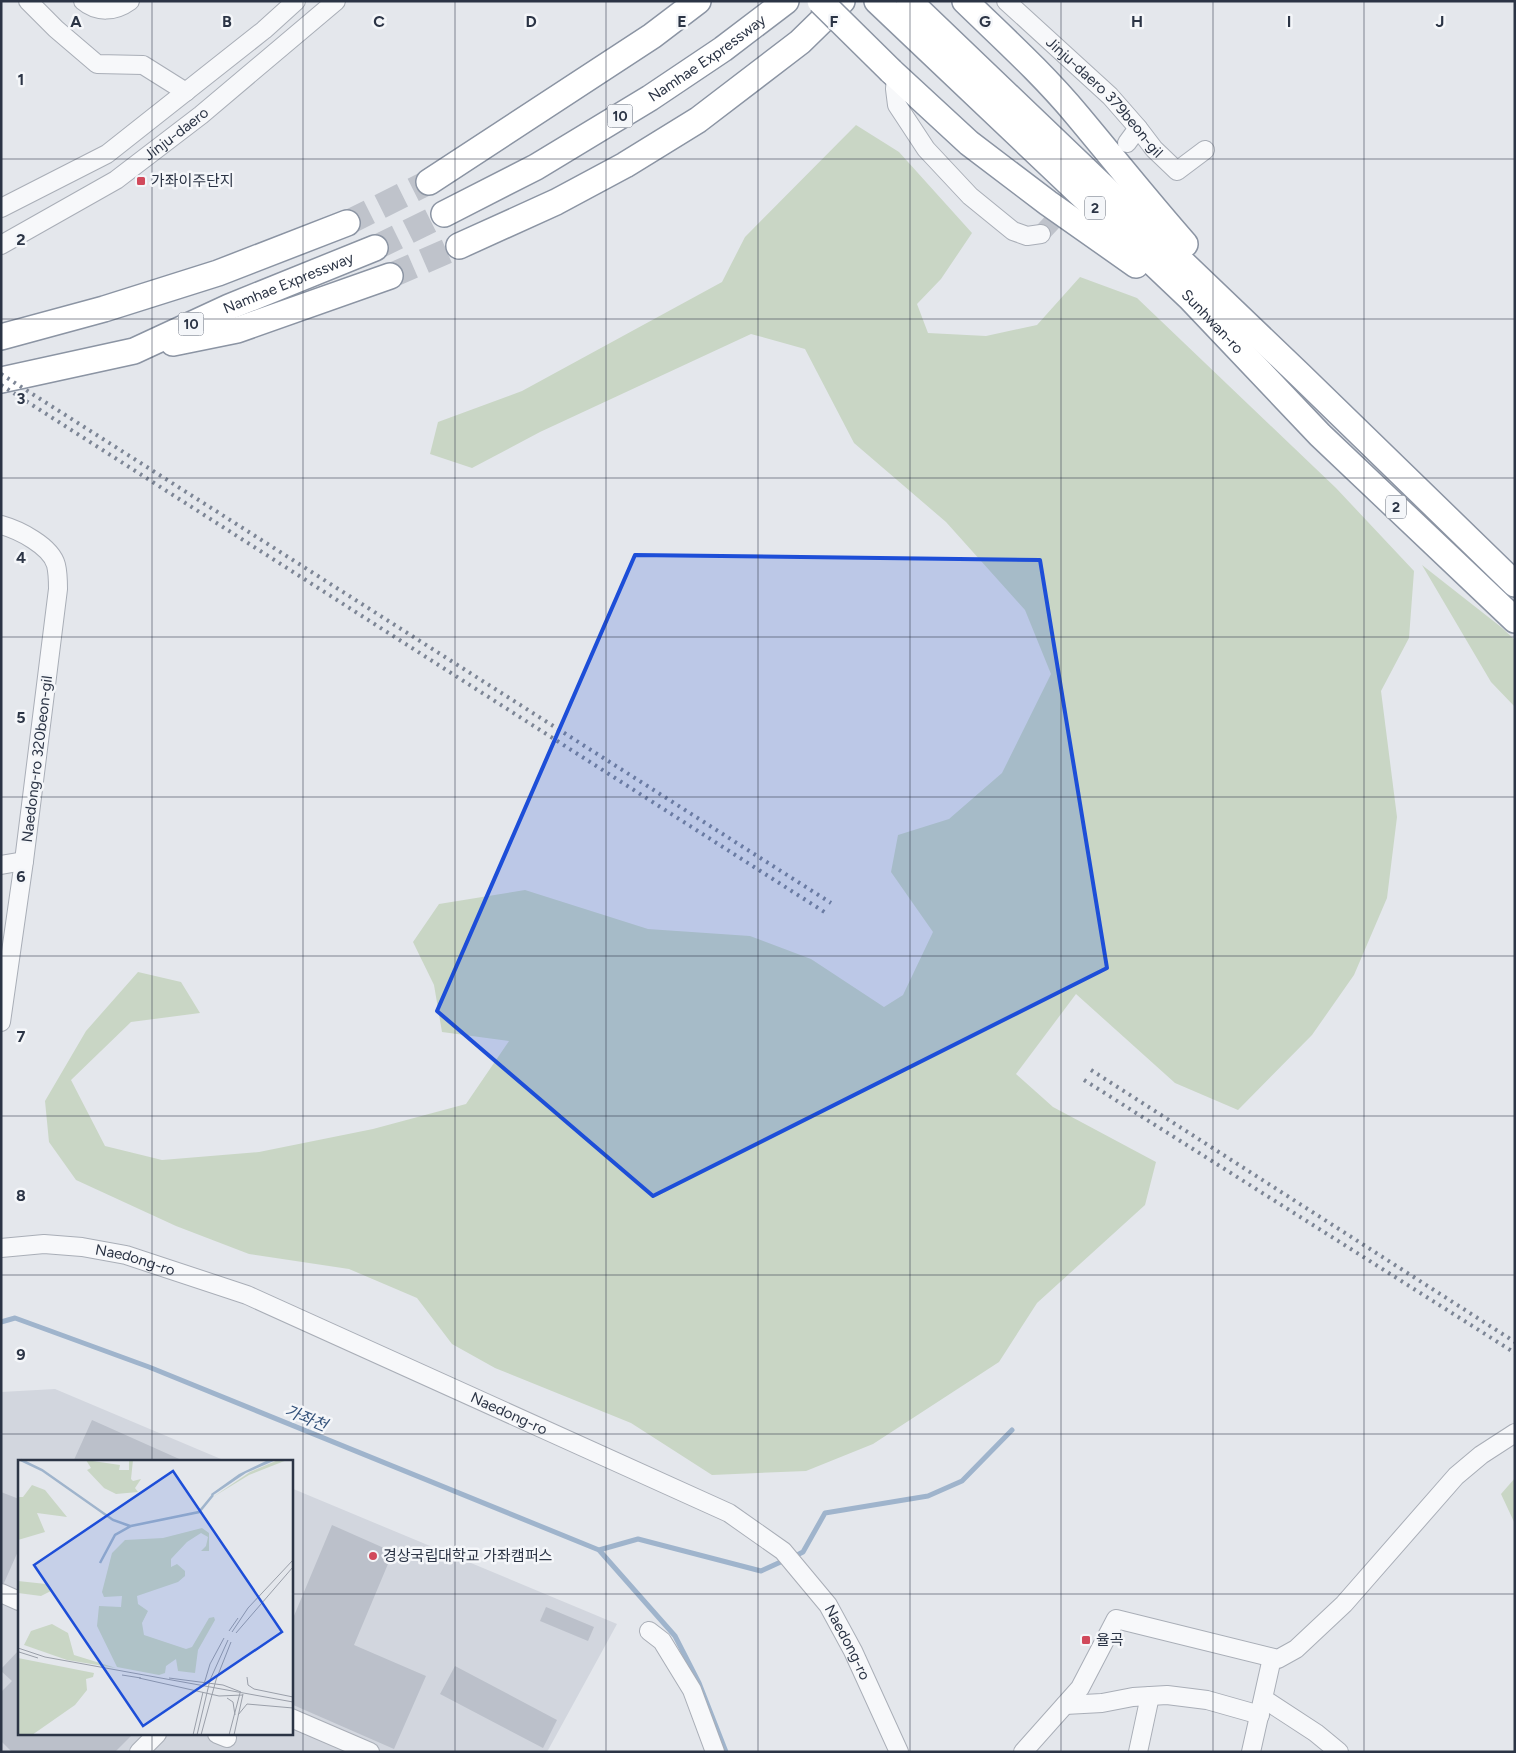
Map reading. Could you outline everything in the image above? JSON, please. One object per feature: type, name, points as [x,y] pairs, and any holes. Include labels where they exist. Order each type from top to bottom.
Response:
[{"type":"highway","points":[[429,182],[652,36],[698,1]]},
{"type":"highway","name":"Namhae Expressway","points":[[444,214],[536,167],[650,98],[723,49],[786,1]]},
{"type":"highway","points":[[820,1],[893,74],[970,143],[1048,203],[1133,262],[1280,393]]},
{"type":"highway","points":[[459,246],[556,202],[625,165],[698,120],[800,42],[842,1]]},
{"type":"highway","points":[[877,1],[912,14]]},
{"type":"highway","points":[[965,1],[1041,76],[1077,115],[1169,226],[1299,374]]},
{"type":"highway","name":"Sunhwan-ro","points":[[912,14],[1299,374],[1515,584]]},
{"type":"highway","name":"Sunhwan-ro","points":[[912,14],[1190,298],[1320,435],[1515,620]]},
{"type":"highway","points":[[1,337],[104,309],[218,273],[347,223]]},
{"type":"highway","name":"Namhae Expressway","points":[[1,380],[134,351],[229,307],[375,248]]},
{"type":"highway","points":[[134,351],[237,330],[390,276]]},
{"type":"street","points":[[28,1],[56,29],[97,64],[143,66],[186,92]]},
{"type":"street","points":[[83,1],[91,8],[111,10],[130,1]]},
{"type":"street","name":"Jinju-daero","points":[[1,208],[107,154],[264,30],[296,1]]},
{"type":"street","name":"Jinju-daero","points":[[1,245],[116,180],[201,115],[336,1]]},
{"type":"street","name":"Jinju-daero 379beon-gil","points":[[1006,1],[1110,96],[1154,149],[1177,171],[1205,150]]},
{"type":"street","points":[[893,74],[897,105],[926,149],[970,196],[1013,231],[1027,236],[1042,234]]},
{"type":"street","points":[[1127,142],[1138,128]]},
{"type":"street","name":"Naedong-ro 320beon-gil","points":[[1,524],[33,539],[45,549],[56,564],[58,588],[24,861],[1,1022]]},
{"type":"street","points":[[1,865],[24,861]]},
{"type":"street","name":"Naedong-ro","points":[[1,1248],[44,1244],[82,1247],[126,1254],[247,1295],[729,1513],[783,1551],[802,1571],[828,1605],[853,1651],[899,1752]]},
{"type":"street","points":[[1023,1752],[1080,1688],[1116,1619],[1278,1659],[1296,1649],[1344,1604],[1456,1476],[1480,1455],[1515,1433]]},
{"type":"street","points":[[1,1593],[18,1601]]},
{"type":"street","points":[[649,1631],[662,1641],[692,1690],[715,1752]]},
{"type":"street","points":[[1251,1752],[1272,1658]]},
{"type":"street","points":[[1065,1705],[1102,1703],[1133,1697],[1167,1695],[1262,1707],[1316,1733],[1339,1752]]},
{"type":"street","points":[[1138,1752],[1150,1696]]},
{"type":"street","points":[[292,1718],[370,1752]]},
{"type":"street","points":[[139,1752],[155,1736]]},
{"type":"highlighted area","points":[[635,555],[1040,560],[1107,968],[653,1196],[437,1011]]},
{"type":"shaded area","name":"경상국립대학교 가좌캠퍼스","points":[[55,1389],[223,1460],[18,1460],[18,1736],[292,1736],[292,1488],[617,1624],[547,1752],[1,1752],[1,1392]]},
{"type":"green space","points":[[856,125],[899,152],[972,233],[941,279],[917,304],[928,333],[986,336],[1037,325],[1080,277],[1137,298],[1336,488],[1414,571],[1409,638],[1381,691],[1397,817],[1387,898],[1354,975],[1312,1035],[1238,1110],[1175,1083],[1076,994],[1016,1074],[1053,1107],[1156,1162],[1145,1205],[1037,1303],[999,1362],[873,1444],[806,1471],[712,1475],[631,1423],[495,1368],[452,1344],[417,1298],[349,1269],[249,1254],[176,1226],[76,1180],[49,1142],[45,1101],[86,1031],[138,972],[181,982],[200,1013],[131,1022],[71,1080],[105,1146],[162,1160],[259,1152],[373,1129],[466,1104],[509,1041],[442,1032],[434,985],[413,942],[439,904],[525,890],[648,929],[750,936],[811,959],[884,1007],[903,995],[933,932],[891,872],[898,835],[949,819],[1002,773],[1051,674],[1025,610],[946,522],[854,443],[805,349],[751,334],[540,432],[472,468],[430,454],[438,422],[522,391],[722,282],[745,237]]},
{"type":"green space","points":[[1422,565],[1515,640],[1515,707],[1491,682]]},
{"type":"green space","points":[[1515,1478],[1515,1524],[1501,1494]]},
{"type":"building","points":[[92,1420],[182,1460],[74,1460]]},
{"type":"building","points":[[1,1492],[18,1499],[18,1551],[4,1583],[1,1583]]},
{"type":"building","points":[[332,1525],[393,1552],[354,1645],[426,1676],[394,1749],[292,1704],[292,1621]]},
{"type":"building","points":[[546,1607],[594,1627],[588,1641],[540,1621]]},
{"type":"building","points":[[18,1651],[18,1736],[131,1736],[115,1752],[12,1752],[1,1741],[1,1692],[12,1681],[1,1669]]},
{"type":"building","points":[[455,1666],[557,1720],[543,1748],[440,1694]]},
{"type":"waterway","name":"가좌천","points":[[1,1322],[15,1318],[149,1367],[599,1550],[675,1636],[699,1683],[726,1752]]},
{"type":"waterway","points":[[793,1557],[803,1552],[825,1513],[928,1496],[962,1481],[1012,1430]]},
{"type":"waterway","points":[[599,1550],[638,1539],[761,1571],[785,1560]]},
{"type":"tunnel","points":[[1041,234],[1119,150]]},
{"type":"tunnel","points":[[347,223],[429,182]]},
{"type":"tunnel","points":[[375,248],[444,214]]},
{"type":"tunnel","points":[[390,276],[459,246]]},
{"type":"railway","points":[[1,374],[831,903]]},
{"type":"railway","points":[[1,385],[826,913]]},
{"type":"railway","points":[[1091,1070],[1515,1342]]},
{"type":"railway","points":[[1084,1080],[1515,1353]]},
{"type":"place","name":"가좌이주단지","points":[[141,181]]},
{"type":"place","name":"경상국립대학교 가좌캠퍼스","points":[[373,1556]]},
{"type":"place","name":"율곡","points":[[1086,1640]]}]
